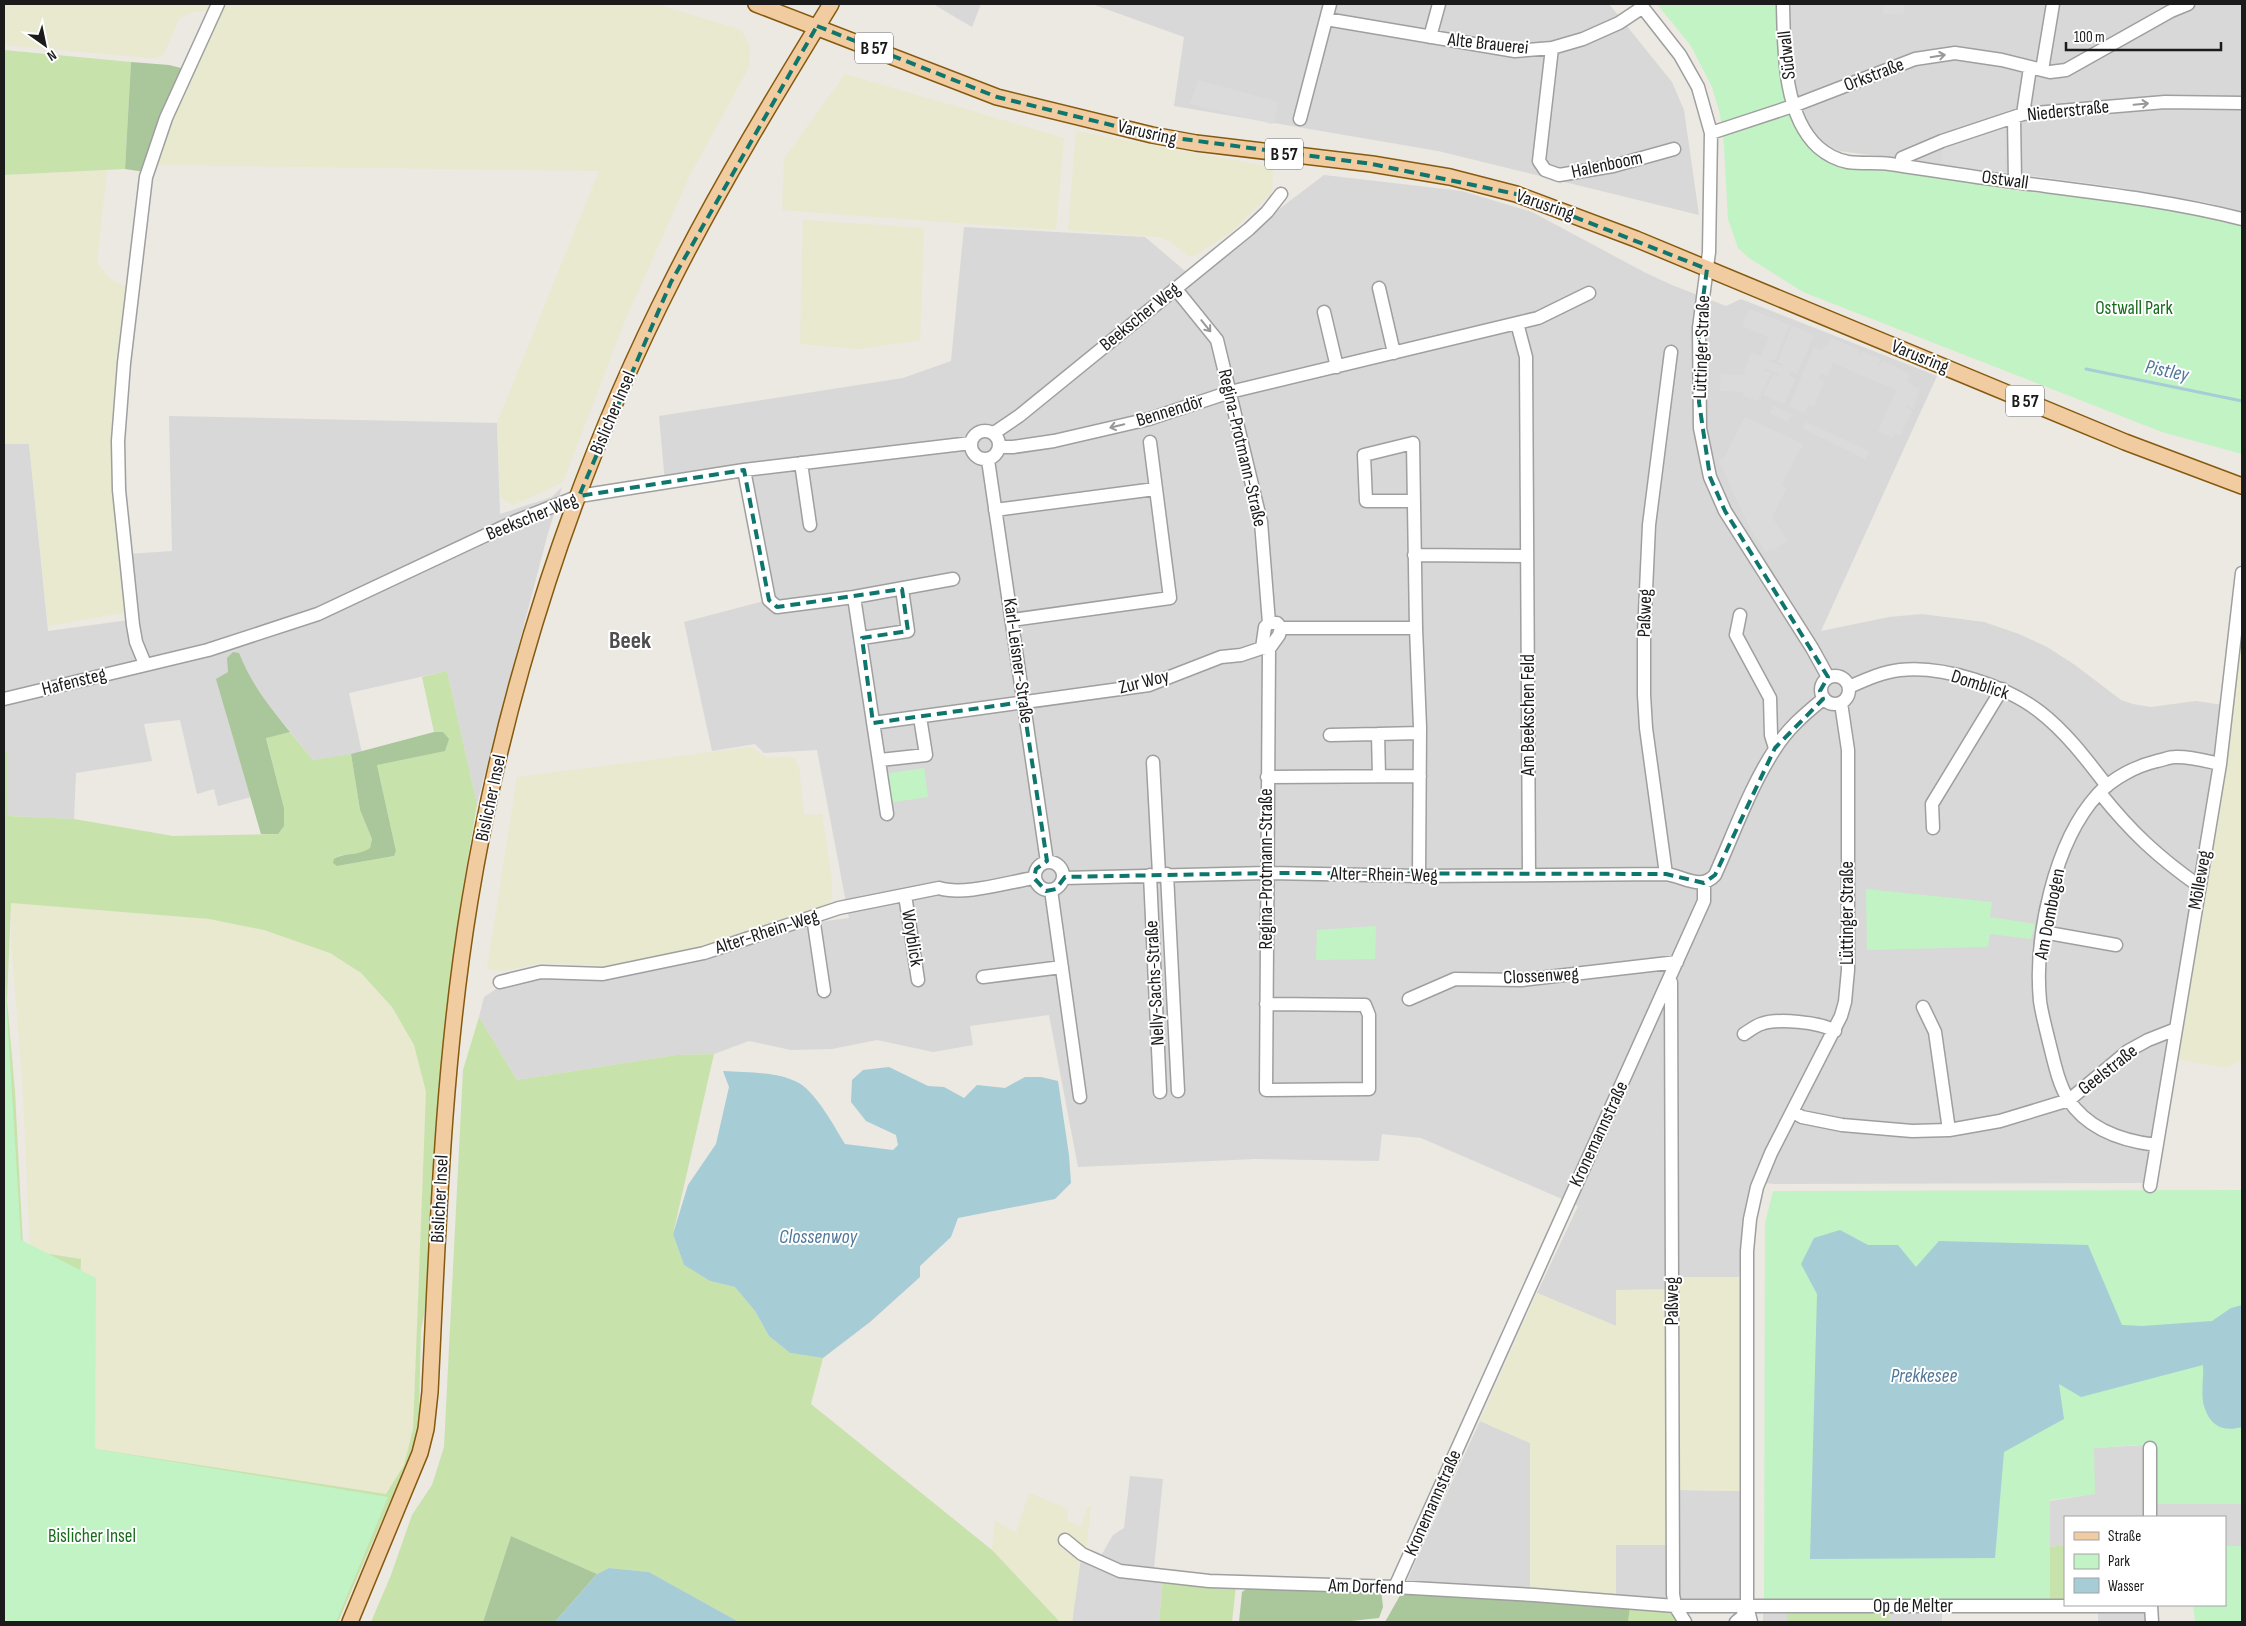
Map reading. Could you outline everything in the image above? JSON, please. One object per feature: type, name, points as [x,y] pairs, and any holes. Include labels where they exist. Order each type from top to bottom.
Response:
[{"type":"main road","name":"B 57","points":[[756,4],[817,26]]},
{"type":"main road","name":"Bislicher Insel","points":[[350,1622],[410,1480],[426,1429],[430,1392],[446,1097],[457,989],[470,899],[487,808],[508,719],[532,635],[579,496],[622,388],[671,282],[741,154],[831,4]]},
{"type":"main road","name":"Varusring","points":[[817,26],[997,97],[1152,135],[1196,143],[1372,164],[1450,177],[1516,194],[1636,238],[2125,442],[2242,486]]},
{"type":"street","points":[[145,664],[136,642],[133,625],[119,490],[118,442],[124,363],[146,177],[166,118],[218,4]]},
{"type":"street","points":[[1300,119],[1330,4]]},
{"type":"street","points":[[1430,37],[1439,4]]},
{"type":"street","name":"Südwall","points":[[1784,4],[1784,42],[1793,106]]},
{"type":"street","points":[[2014,182],[2018,115],[2036,69],[2053,4]]},
{"type":"street","name":"Orkstraße","points":[[1711,133],[1793,106],[1915,59],[1931,56],[1955,53],[2002,60],[2050,72],[2066,70],[2171,11],[2188,4]]},
{"type":"street","name":"Alte Brauerei","points":[[1326,19],[1515,51],[1552,48],[1604,30],[1641,5]]},
{"type":"street","name":"Lüttinger Straße","points":[[1641,5],[1680,55],[1698,87],[1711,133],[1708,269],[1699,328],[1699,402],[1702,447],[1710,477],[1724,511],[1812,648],[1828,677]]},
{"type":"street","name":"Halenboom","points":[[1552,48],[1539,161],[1545,170],[1559,175],[1613,166],[1674,149]]},
{"type":"street","name":"Niederstraße","points":[[1902,158],[1942,141],[2018,115],[2165,102],[2242,103]]},
{"type":"street","name":"Ostwall","points":[[1793,106],[1798,122],[1819,148],[1834,158],[1849,162],[1886,163],[2014,182],[2109,193],[2207,210],[2242,219]]},
{"type":"street","name":"Beekscher Weg","points":[[994,433],[1020,416],[1249,229],[1267,212],[1281,194]]},
{"type":"street","name":"Regina-Protmann-Straße","points":[[1175,288],[1217,340],[1261,522],[1269,623],[1265,627],[1267,777],[1267,873],[1266,1004],[1266,1090],[1369,1089],[1369,1015],[1365,1005],[1266,1004]]},
{"type":"street","points":[[1379,288],[1394,353]]},
{"type":"street","name":"Bennendör","points":[[1000,447],[1054,441],[1149,419],[1230,392],[1538,318],[1589,293]]},
{"type":"street","points":[[1324,312],[1337,366]]},
{"type":"street","name":"Am Beekschen Feld","points":[[1517,323],[1526,357],[1529,874]]},
{"type":"street","name":"Paßweg","points":[[1666,874],[1646,728],[1644,643],[1650,525],[1671,352]]},
{"type":"street","points":[[987,431],[994,433],[999,439],[1000,447],[996,455],[988,460],[979,459],[972,453],[971,444],[974,436],[979,432],[987,431]]},
{"type":"street","points":[[1012,620],[1170,598],[1150,442]]},
{"type":"street","points":[[1414,501],[1366,502],[1364,455],[1413,443],[1414,501],[1414,555],[1420,733],[1420,876]]},
{"type":"street","name":"Beekscher Weg","points":[[145,664],[208,650],[318,614],[516,521],[579,496],[744,470],[971,444]]},
{"type":"street","name":"Karl-Leisner-Straße","points":[[988,460],[1047,862]]},
{"type":"street","points":[[801,463],[810,525]]},
{"type":"street","points":[[744,470],[769,600],[777,607],[854,597],[953,579]]},
{"type":"street","points":[[995,510],[1156,489]]},
{"type":"street","points":[[1414,555],[1527,556]]},
{"type":"street","name":"Mölleweg","points":[[2150,1186],[2220,764],[2242,573]]},
{"type":"street","points":[[862,638],[908,631],[902,589]]},
{"type":"street","points":[[854,597],[862,638],[887,814]]},
{"type":"street","points":[[1740,615],[1736,635],[1770,698],[1771,735],[1775,748]]},
{"type":"street","points":[[1269,623],[1277,623],[1282,628],[1416,628]]},
{"type":"street","points":[[1265,648],[1282,628]]},
{"type":"street","name":"Zur Woy","points":[[873,723],[1149,685],[1221,657],[1241,655],[1265,648]]},
{"type":"street","name":"Hafensteg","points":[[4,699],[145,664]]},
{"type":"street","name":"Domblick","points":[[1849,687],[1872,677],[1899,670],[1922,670],[1950,674],[2002,689],[2041,712],[2065,735],[2140,840],[2165,862],[2199,886]]},
{"type":"street","points":[[1835,676],[1844,679],[1849,687],[1849,694],[1841,703],[1832,704],[1823,699],[1820,691],[1822,683],[1828,677],[1835,676]]},
{"type":"street","points":[[1933,828],[1932,804],[2002,689]]},
{"type":"street","points":[[1704,883],[1715,875],[1761,774],[1775,748],[1792,727],[1823,699]]},
{"type":"street","name":"Lüttinger Straße","points":[[1751,1622],[1747,1606],[1748,1243],[1750,1219],[1757,1187],[1771,1153],[1835,1030],[1845,1002],[1848,970],[1848,750],[1841,703]]},
{"type":"street","points":[[880,760],[926,755],[920,717]]},
{"type":"street","points":[[1330,735],[1420,733]]},
{"type":"street","points":[[1378,734],[1379,776]]},
{"type":"street","name":"Am Dombogen","points":[[2156,1145],[2134,1142],[2114,1136],[2092,1124],[2069,1100],[2053,1058],[2040,1002],[2043,932],[2062,855],[2083,816],[2104,789],[2129,771],[2145,764],[2175,757],[2220,764]]},
{"type":"street","points":[[1153,762],[1159,874]]},
{"type":"street","points":[[1267,777],[1420,776]]},
{"type":"street","points":[[1047,862],[1059,866],[1063,878],[1059,886],[1051,890],[1042,889],[1034,878],[1039,866],[1047,862]]},
{"type":"street","name":"Alter-Rhein-Weg","points":[[1063,878],[1159,874],[1267,873],[1420,876],[1666,874],[1704,883]]},
{"type":"street","name":"Nelly-Sachs-Straße","points":[[1159,874],[1178,1091]]},
{"type":"street","name":"Nelly-Sachs-Straße","points":[[1159,874],[1160,1092]]},
{"type":"street","name":"Alter-Rhein-Weg","points":[[500,982],[541,972],[603,974],[704,953],[839,908],[939,888],[961,890],[1034,878]]},
{"type":"street","name":"Kronemannstraße","points":[[1395,1587],[1671,977],[1704,901],[1704,883]]},
{"type":"street","points":[[1051,890],[1080,1097]]},
{"type":"street","name":"Woyblick","points":[[905,895],[918,980]]},
{"type":"street","points":[[812,917],[824,991]]},
{"type":"street","points":[[2043,932],[2116,945]]},
{"type":"street","name":"Clossenweg","points":[[1409,999],[1455,979],[1530,979],[1677,962]]},
{"type":"street","points":[[983,977],[1062,967]]},
{"type":"street","name":"Paßweg","points":[[1671,977],[1674,1606]]},
{"type":"street","points":[[1923,1007],[1936,1032],[1949,1130]]},
{"type":"street","points":[[1744,1034],[1761,1024],[1790,1022],[1824,1025],[1835,1030]]},
{"type":"street","name":"Geelstraße","points":[[2069,1100],[2128,1051],[2148,1040],[2176,1030]]},
{"type":"street","points":[[1793,1112],[1802,1117],[1842,1125],[1912,1131],[1949,1130],[2000,1121],[2069,1100]]},
{"type":"street","points":[[2150,1448],[2150,1516]]},
{"type":"street","name":"Am Dorfend","points":[[1065,1540],[1082,1554],[1120,1571],[1209,1581],[1395,1587],[1674,1606]]},
{"type":"street","name":"Op de Melter","points":[[1674,1606],[2064,1605]]},
{"type":"street","points":[[1674,1606],[1685,1622]]},
{"type":"street","points":[[1736,1622],[1742,1618],[1747,1606]]},
{"type":"street","points":[[2151,1606],[2152,1622]]},
{"type":"highlighted area","points":[[817,26],[997,97],[1152,135],[1372,164],[1516,194],[1707,269],[1699,328],[1699,402],[1710,477],[1725,511],[1828,677],[1820,691],[1823,699],[1775,748],[1715,875],[1704,883],[1666,874],[1267,873],[1065,877],[1056,889],[1046,891],[1034,878],[1036,869],[1047,861],[1023,702],[873,723],[862,638],[908,631],[902,589],[777,607],[769,600],[744,470],[579,496],[671,282]]},
{"type":"shaded area","points":[[933,4],[981,4],[972,27]]},
{"type":"shaded area","points":[[1092,4],[1609,4],[1672,82],[1684,110],[1699,215],[1438,151],[1174,106],[1184,37]]},
{"type":"shaded area","points":[[1791,4],[2242,4],[2242,213],[2209,203],[2109,186],[1839,151],[1825,144],[1808,127],[1796,94],[1789,48]]},
{"type":"shaded area","points":[[1884,4],[1904,4],[1904,13],[1883,15]]},
{"type":"shaded area","points":[[1198,80],[1279,102],[1273,124],[1190,104]]},
{"type":"shaded area","points":[[2006,125],[2005,168],[1998,173],[1941,163],[1943,146]]},
{"type":"shaded area","points":[[1324,175],[1462,191],[1532,212],[1672,285],[1726,306],[1741,299],[1937,376],[1821,631],[1889,617],[1922,614],[1984,622],[2019,634],[2047,647],[2075,665],[2121,700],[2151,707],[2196,701],[2224,705],[2148,1180],[2143,1183],[1774,1184],[1754,1182],[1746,1218],[1739,1277],[1678,1277],[1667,1289],[1616,1326],[1537,1293],[1578,1206],[1421,1138],[1382,1134],[1379,1161],[1255,1159],[1078,1167],[1049,1015],[970,1026],[973,1045],[933,1052],[877,1040],[832,1049],[791,1050],[749,1041],[714,1054],[676,1055],[517,1080],[479,1017],[484,997],[502,985],[545,975],[603,978],[810,923],[849,918],[817,750],[764,753],[755,744],[712,751],[684,622],[768,600],[744,470],[665,483],[659,416],[903,378],[951,361],[964,227],[1145,237],[1191,276]]},
{"type":"shaded area","points":[[1749,309],[1790,325],[1775,361],[1770,359],[1769,361],[1783,366],[1783,364],[1777,362],[1792,326],[1814,335],[1797,374],[1791,371],[1789,375],[1796,379],[1784,404],[1763,395],[1773,374],[1778,376],[1779,374],[1765,368],[1764,371],[1771,373],[1758,401],[1742,396],[1744,392],[1720,391],[1721,374],[1743,375],[1751,352],[1761,356],[1769,337],[1742,326]]},
{"type":"shaded area","points":[[1831,338],[1860,350],[1858,357],[1862,351],[1880,359],[1878,365],[1880,366],[1882,360],[1910,374],[1907,380],[1914,387],[1920,389],[1913,408],[1906,405],[1906,407],[1912,410],[1901,435],[1895,433],[1893,438],[1878,431],[1896,390],[1833,363],[1827,376],[1821,373],[1818,379],[1824,382],[1814,407],[1808,405],[1804,413],[1789,406],[1814,347],[1820,350],[1828,345]]},
{"type":"shaded area","points":[[1773,406],[1792,414],[1788,422],[1770,413]]},
{"type":"shaded area","points":[[169,416],[497,423],[500,514],[552,497],[562,487],[547,537],[477,804],[447,671],[349,693],[362,753],[313,760],[271,708],[227,717],[251,797],[218,806],[214,789],[197,794],[180,720],[144,724],[152,761],[76,773],[74,819],[8,816],[7,752],[4,752],[4,444],[29,443],[48,631],[129,620],[128,554],[172,551]]},
{"type":"shaded area","points":[[1745,417],[1803,444],[1782,484],[1787,488],[1772,517],[1787,540],[1774,550],[1772,548],[1766,552],[1749,527],[1719,461],[1725,457]]},
{"type":"shaded area","points":[[1806,422],[1869,451],[1865,459],[1803,429]]},
{"type":"shaded area","points":[[1480,1421],[1530,1443],[1530,1590],[1405,1585]]},
{"type":"shaded area","points":[[2146,1445],[2147,1516],[2064,1516],[2064,1545],[2050,1547],[2050,1501],[2093,1494],[2094,1448]]},
{"type":"shaded area","points":[[1130,1476],[1163,1479],[1153,1578],[1163,1579],[1159,1622],[1072,1622],[1081,1557],[1086,1552],[1086,1548],[1102,1554],[1113,1535],[1124,1528]]},
{"type":"shaded area","points":[[1679,1490],[1740,1491],[1740,1603],[1683,1604],[1678,1599]]},
{"type":"shaded area","points":[[2154,1504],[2242,1504],[2242,1546],[2226,1546],[2226,1516],[2154,1516]]},
{"type":"shaded area","points":[[1616,1545],[1667,1545],[1667,1596],[1661,1602],[1616,1598]]},
{"type":"shaded area","points":[[1942,1609],[1942,1622],[1889,1622],[1889,1610]]},
{"type":"shaded area","points":[[2098,1609],[2141,1609],[2147,1615],[2148,1622],[2098,1622]]},
{"type":"shaded area","points":[[1763,1610],[1787,1610],[1787,1622],[1763,1622]]},
{"type":"green space","points":[[4,4],[210,4],[207,10],[190,13],[179,19],[163,56],[151,58],[4,45]]},
{"type":"green space","points":[[221,4],[656,4],[741,30],[750,47],[749,67],[689,177],[624,323],[563,482],[513,505],[500,497],[497,423],[599,171],[156,165],[168,119]]},
{"type":"green space","name":"Ostwall Park","points":[[1657,4],[1783,4],[1798,122],[1834,158],[1932,170],[2003,189],[2207,210],[2242,220],[2242,454],[2162,432],[1803,292],[1749,258],[1738,248],[1728,219],[1724,145],[1720,114],[1712,87],[1691,46]]},
{"type":"green space","points":[[4,50],[131,62],[125,169],[4,175]]},
{"type":"green space","points":[[131,62],[169,65],[185,69],[145,172],[125,169]]},
{"type":"green space","points":[[845,74],[1064,138],[1056,230],[782,210],[784,159]]},
{"type":"green space","points":[[1076,131],[1271,167],[1273,173],[1272,193],[1231,232],[1194,256],[1188,256],[1170,241],[1159,237],[1068,230]]},
{"type":"green space","points":[[107,170],[97,263],[109,278],[123,286],[128,285],[116,378],[113,435],[127,612],[48,626],[29,444],[4,444],[4,175]]},
{"type":"green space","points":[[803,220],[924,228],[920,340],[859,349],[800,344]]},
{"type":"green space","points":[[2242,603],[2242,1059],[2227,1068],[2176,1059]]},
{"type":"green space","points":[[233,652],[239,653],[255,685],[290,732],[266,738],[284,808],[284,826],[278,834],[261,834],[216,679],[228,672],[227,658]]},
{"type":"green space","points":[[447,671],[477,804],[461,899],[438,1097],[426,1304],[421,1330],[420,1432],[414,1455],[397,1499],[392,1497],[338,1622],[4,1622],[4,752],[7,752],[8,816],[74,819],[173,836],[278,834],[284,808],[266,737],[290,732],[313,760],[351,754],[360,810],[372,839],[370,848],[365,852],[338,856],[337,866],[394,856],[396,851],[377,765],[443,732],[434,732],[422,677]],"holes":[[[11,903],[209,919],[264,930],[330,953],[361,973],[392,1007],[414,1045],[426,1092],[413,1429],[404,1465],[386,1494],[89,1448],[76,1436],[81,1259],[30,1251],[23,1246],[15,1092],[7,1000]]]},
{"type":"green space","points":[[434,732],[443,732],[449,739],[445,751],[377,765],[396,851],[394,856],[337,866],[333,863],[334,859],[370,848],[372,839],[360,810],[351,754]]},
{"type":"green space","points":[[751,747],[767,758],[788,757],[795,759],[799,768],[804,815],[822,814],[832,879],[832,897],[826,908],[701,947],[614,966],[539,963],[503,971],[487,969],[517,777]]},
{"type":"green space","points":[[924,768],[928,797],[888,803],[883,774]]},
{"type":"green space","points":[[1866,889],[1992,902],[1990,917],[2035,924],[2031,939],[1990,934],[1988,946],[1985,947],[1867,950]]},
{"type":"green space","points":[[11,903],[209,919],[264,930],[330,953],[361,973],[392,1007],[414,1045],[426,1092],[413,1429],[404,1465],[386,1494],[89,1448],[76,1436],[81,1259],[30,1251],[23,1091],[11,939]]},
{"type":"green space","points":[[1376,926],[1375,959],[1316,960],[1317,930]]},
{"type":"green space","name":"Bislicher Insel","points":[[4,963],[21,1240],[96,1278],[95,1449],[388,1497],[336,1622],[4,1622]]},
{"type":"green space","points":[[479,1017],[517,1080],[676,1055],[714,1054],[673,1234],[684,1265],[710,1281],[735,1287],[755,1311],[769,1336],[790,1353],[823,1358],[811,1404],[992,1550],[1060,1622],[739,1622],[649,1572],[609,1568],[597,1574],[511,1536],[483,1622],[371,1622],[391,1575],[412,1515],[432,1485],[444,1447],[463,1070]]},
{"type":"green space","points":[[2242,1190],[2242,1504],[2154,1504],[2153,1444],[2094,1448],[2095,1494],[2050,1500],[2050,1603],[1764,1602],[1765,1223],[1773,1191]]},
{"type":"green space","points":[[1678,1277],[1739,1277],[1740,1491],[1679,1490]]},
{"type":"green space","points":[[1667,1289],[1667,1545],[1616,1545],[1616,1598],[1530,1590],[1530,1443],[1480,1421],[1537,1293],[1616,1326],[1616,1290]]},
{"type":"green space","points":[[1029,1493],[1068,1509],[1067,1520],[1081,1527],[1087,1508],[1091,1505],[1086,1552],[1081,1557],[1072,1622],[1060,1622],[992,1550],[995,1520],[1016,1533]]},
{"type":"green space","points":[[511,1536],[597,1574],[555,1622],[483,1622]]},
{"type":"green space","points":[[2064,1545],[2064,1603],[2050,1603],[2050,1547]]},
{"type":"green space","points":[[2226,1546],[2242,1546],[2242,1622],[2195,1622],[2193,1606],[2226,1606]]},
{"type":"green space","points":[[1163,1579],[1236,1586],[1232,1622],[1159,1622]]},
{"type":"green space","points":[[1249,1587],[1381,1590],[1383,1607],[1379,1618],[1342,1622],[1239,1622],[1242,1592]]},
{"type":"green space","points":[[1402,1592],[1630,1607],[1628,1622],[1385,1622]]},
{"type":"green space","points":[[1630,1607],[1665,1610],[1681,1622],[1628,1622]]},
{"type":"green space","points":[[1787,1610],[1889,1610],[1889,1622],[1787,1622]]},
{"type":"water","name":"Clossenwoy","points":[[889,1067],[928,1086],[944,1087],[964,1098],[977,1085],[1005,1088],[1025,1077],[1041,1077],[1058,1081],[1069,1155],[1071,1183],[1055,1199],[958,1218],[951,1237],[920,1266],[920,1277],[870,1322],[823,1358],[790,1353],[769,1336],[755,1311],[735,1287],[710,1281],[684,1265],[673,1234],[688,1185],[716,1144],[729,1087],[723,1071],[772,1074],[799,1083],[819,1102],[845,1144],[893,1150],[898,1145],[896,1135],[866,1121],[851,1102],[852,1080],[863,1070]]},
{"type":"water","name":"Prekkesee","points":[[1840,1230],[1868,1245],[1898,1245],[1916,1267],[1939,1241],[2088,1245],[2122,1325],[2142,1326],[2212,1321],[2231,1308],[2242,1305],[2242,1427],[2230,1429],[2219,1427],[2211,1420],[2203,1399],[2203,1365],[2081,1397],[2059,1384],[2064,1419],[2004,1452],[1995,1558],[1810,1559],[1817,1294],[1801,1264],[1814,1238]]},
{"type":"water","points":[[609,1568],[649,1572],[739,1622],[555,1622],[597,1574]]},
{"type":"waterway","name":"Pistley","points":[[2086,369],[2242,401]]},
{"type":"district","name":"Beek","points":[[630,640]]}]
